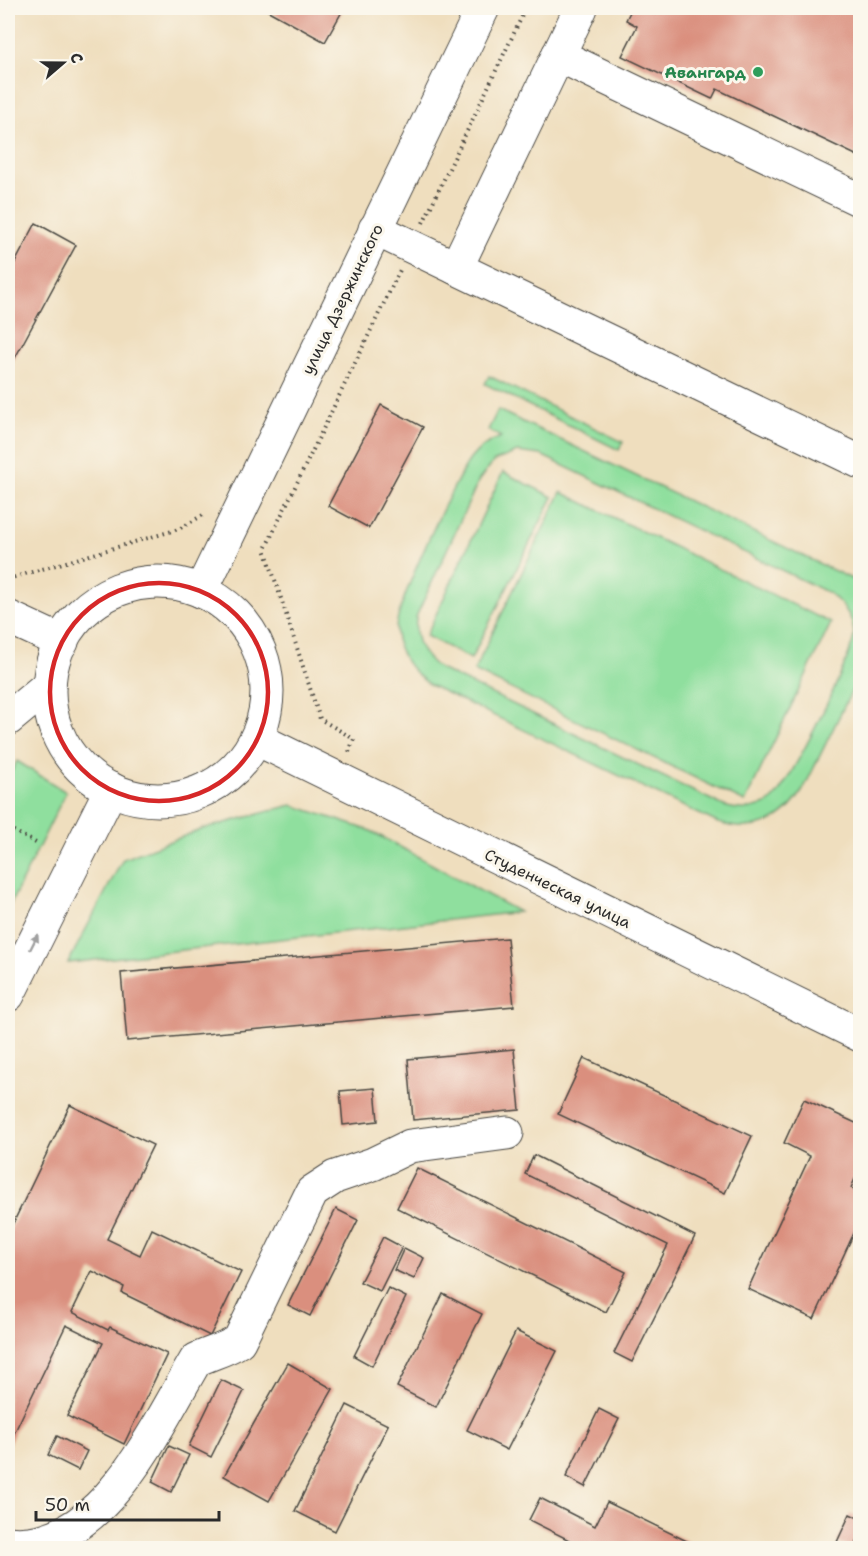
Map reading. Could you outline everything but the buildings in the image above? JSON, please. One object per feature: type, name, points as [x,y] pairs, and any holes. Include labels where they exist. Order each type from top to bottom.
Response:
[{"type":"street","name":"улица Дзержинского","points":[[201,591],[483,8]]},
{"type":"street","points":[[456,268],[581,8]]},
{"type":"street","points":[[558,55],[861,200]]},
{"type":"street","points":[[375,229],[861,462]]},
{"type":"street","points":[[155,582],[180,584],[201,591],[211,595],[237,615],[256,641],[267,673],[267,706],[256,739],[244,760],[219,783],[188,797],[154,801],[121,795],[91,778],[67,752],[52,720],[49,685],[55,654],[70,626],[87,608],[107,594],[130,585],[155,582]]},
{"type":"street","points":[[8,617],[62,642]]},
{"type":"street","points":[[8,720],[49,685]]},
{"type":"street","name":"Студенческая улица","points":[[256,739],[861,1035]]},
{"type":"street","points":[[8,995],[111,789]]},
{"type":"street","points":[[8,1543],[21,1545],[45,1542],[69,1532],[94,1512],[138,1457],[196,1360],[227,1349],[239,1341],[312,1192],[334,1177],[373,1164],[410,1146],[507,1133]]},
{"type":"path","points":[[337,779],[354,739],[320,719],[266,549],[526,8]]},
{"type":"path","points":[[8,579],[179,529],[203,517],[210,508]]},
{"type":"path","points":[[8,829],[36,843]]},
{"type":"highlighted area","points":[[180,584],[211,595],[237,615],[256,641],[267,673],[267,706],[260,734],[244,760],[219,783],[188,797],[154,801],[121,795],[91,778],[67,752],[52,720],[49,685],[55,654],[70,626],[107,594],[130,585]]},
{"type":"green space","points":[[489,376],[623,442],[619,450],[485,384]]},
{"type":"green space","points":[[498,410],[860,583],[860,674],[803,790],[786,811],[777,818],[755,826],[744,827],[718,823],[430,685],[411,668],[402,654],[396,629],[405,595],[463,470],[478,451],[501,437],[488,430]],"holes":[[[517,452],[541,455],[829,593],[847,611],[854,628],[854,635],[843,668],[792,771],[780,790],[767,804],[749,809],[724,806],[440,669],[428,659],[420,647],[416,633],[416,617],[479,480],[494,461]]]},
{"type":"green space","points":[[503,472],[553,497],[471,659],[426,636]]},
{"type":"green space","points":[[561,492],[831,623],[745,802],[474,671]]},
{"type":"green space","points":[[17,761],[66,792],[8,909],[8,779]]},
{"type":"green space","points":[[292,805],[371,831],[519,912],[68,963],[123,859],[203,829]]},
{"type":"place","name":"Авангард","points":[[758,72]]}]
